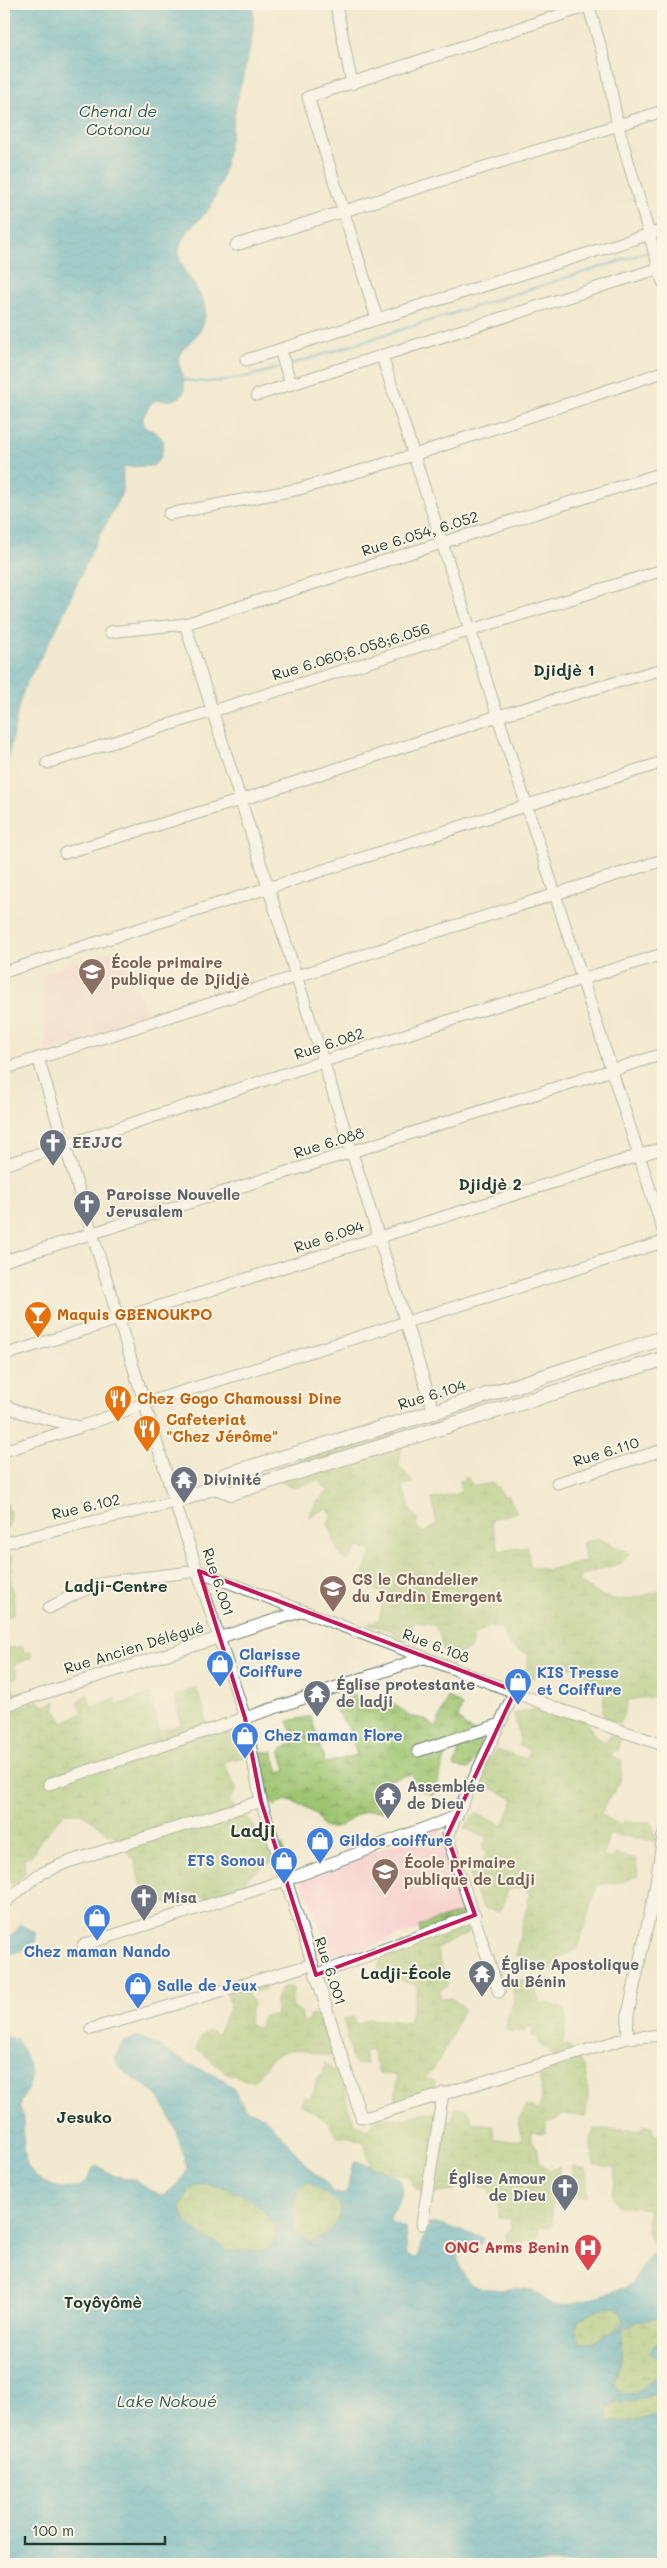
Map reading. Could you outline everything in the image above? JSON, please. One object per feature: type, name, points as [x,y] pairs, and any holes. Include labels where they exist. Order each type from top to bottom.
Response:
[{"type":"street","points":[[336,4],[352,84]]},
{"type":"street","points":[[377,319],[308,97],[590,4],[606,64],[618,126],[649,234],[661,268],[663,282]]},
{"type":"street","points":[[236,246],[663,112]]},
{"type":"street","points":[[246,360],[281,354],[377,319],[663,230]]},
{"type":"street","points":[[257,395],[661,268]]},
{"type":"street","points":[[281,354],[291,384]]},
{"type":"street","points":[[382,356],[663,1230]]},
{"type":"street","points":[[169,514],[293,491],[414,455],[663,372]]},
{"type":"street","name":"Rue 6.054, 6.052","points":[[110,632],[185,624],[663,473]]},
{"type":"street","name":"Rue 6.060;6.058;6.056","points":[[47,762],[663,570]]},
{"type":"street","points":[[185,624],[434,1412]]},
{"type":"street","points":[[64,853],[241,800],[498,716],[663,669]]},
{"type":"street","points":[[4,972],[527,807],[663,762]]},
{"type":"street","points":[[4,1069],[663,860]]},
{"type":"street","name":"Rue 6.082","points":[[4,1165],[500,1004],[663,954]]},
{"type":"street","name":"Rue 6.088","points":[[4,1261],[663,1054]]},
{"type":"street","name":"Rue 6.001","points":[[38,1058],[146,1402],[175,1502],[199,1571],[245,1718],[261,1801],[361,2117],[368,2117],[443,2093]]},
{"type":"street","name":"Rue 6.094","points":[[4,1355],[663,1148]]},
{"type":"street","points":[[4,1451],[80,1427],[146,1402],[663,1242]]},
{"type":"street","name":"Rue 6.104","points":[[175,1502],[214,1487],[225,1475],[434,1412],[663,1338]]},
{"type":"street","points":[[214,1487],[231,1493],[663,1359]]},
{"type":"street","points":[[4,1405],[24,1413],[80,1427]]},
{"type":"street","name":"Rue 6.110","points":[[557,1483],[663,1450]]},
{"type":"street","name":"Rue 6.102","points":[[4,1544],[175,1502]]},
{"type":"street","points":[[49,1608],[75,1594],[106,1582],[199,1571]]},
{"type":"street","name":"Rue 6.108","points":[[199,1571],[423,1658],[663,1745]]},
{"type":"street","name":"Rue Ancien Délégué","points":[[4,1706],[303,1612]]},
{"type":"street","points":[[49,1784],[423,1658]]},
{"type":"street","points":[[499,1992],[475,1915],[447,1836],[515,1692]]},
{"type":"street","points":[[418,1751],[498,1725]]},
{"type":"street","points":[[4,1903],[38,1875],[65,1862],[261,1801]]},
{"type":"street","points":[[83,1944],[286,1880],[457,1816]]},
{"type":"street","points":[[627,2038],[631,1999],[654,1894],[663,1836]]},
{"type":"street","points":[[91,2029],[314,1969],[475,1915]]},
{"type":"street","points":[[422,2224],[443,2093],[627,2038],[663,2035]]},
{"type":"highlighted area","points":[[199,1571],[515,1691],[447,1836],[475,1915],[316,1975],[261,1801],[245,1718]]},
{"type":"shaded area","name":"École primaire publique de Djidjè","points":[[123,947],[147,1019],[46,1052],[43,973]]},
{"type":"shaded area","name":"École primaire publique de Ladji","points":[[439,1826],[469,1911],[333,1960],[301,1881]]},
{"type":"green space","points":[[385,1421],[403,1439],[399,1466],[413,1482],[402,1486],[413,1515],[418,1518],[416,1527],[425,1533],[437,1524],[432,1499],[457,1494],[462,1489],[460,1481],[467,1477],[473,1486],[492,1483],[498,1488],[503,1497],[508,1495],[517,1512],[491,1520],[499,1551],[527,1547],[530,1566],[545,1570],[586,1562],[582,1543],[598,1538],[629,1553],[621,1563],[582,1575],[579,1581],[590,1589],[610,1598],[629,1599],[663,1590],[663,1695],[628,1700],[620,1724],[608,1720],[603,1714],[604,1686],[590,1686],[589,1675],[573,1667],[537,1665],[534,1678],[525,1676],[529,1655],[510,1646],[501,1627],[490,1626],[474,1635],[471,1648],[461,1654],[451,1654],[443,1651],[439,1632],[432,1624],[414,1622],[407,1640],[402,1642],[390,1630],[368,1624],[379,1619],[386,1595],[360,1583],[372,1551],[358,1547],[348,1560],[343,1559],[328,1524],[331,1515],[327,1508],[309,1517],[315,1504],[328,1491],[318,1480],[294,1488],[280,1482],[278,1472],[282,1468],[289,1476],[300,1469],[298,1450]]},
{"type":"green space","points":[[4,1503],[7,1503],[11,1518],[7,1529],[4,1530]]},
{"type":"green space","points":[[4,1552],[13,1557],[11,1579],[14,1614],[4,1619]]},
{"type":"green space","points":[[23,1647],[25,1653],[31,1651],[31,1658],[14,1665],[18,1676],[10,1680],[15,1693],[24,1692],[30,1696],[5,1704],[12,1711],[38,1700],[44,1706],[56,1701],[55,1710],[63,1722],[83,1713],[78,1703],[87,1693],[91,1708],[114,1698],[117,1705],[151,1694],[151,1702],[159,1731],[181,1725],[175,1696],[196,1687],[205,1713],[206,1731],[250,1721],[260,1752],[273,1752],[279,1772],[286,1770],[280,1750],[295,1742],[288,1721],[311,1716],[325,1763],[357,1755],[349,1728],[331,1705],[355,1695],[365,1710],[388,1698],[409,1716],[424,1719],[436,1728],[448,1697],[462,1706],[458,1718],[467,1728],[480,1735],[481,1750],[469,1769],[454,1767],[459,1751],[448,1748],[434,1795],[416,1789],[412,1774],[389,1780],[388,1790],[395,1795],[389,1811],[374,1810],[363,1812],[334,1828],[323,1827],[312,1812],[297,1804],[285,1800],[275,1806],[261,1789],[247,1756],[223,1762],[237,1790],[228,1802],[251,1822],[265,1842],[283,1846],[284,1854],[247,1877],[241,1895],[218,1902],[191,1892],[174,1904],[154,1901],[140,1884],[135,1861],[115,1836],[106,1832],[83,1813],[64,1813],[39,1842],[31,1856],[24,1859],[25,1874],[12,1885],[4,1872],[4,1755],[6,1749],[4,1738],[4,1648]]},
{"type":"green space","points":[[536,1709],[585,1720],[594,1734],[605,1743],[611,1735],[620,1738],[618,1751],[614,1750],[611,1756],[622,1760],[620,1781],[600,1814],[622,1826],[624,1821],[651,1822],[657,1841],[609,1834],[603,1856],[612,1859],[615,1854],[636,1859],[638,1876],[621,1882],[597,1885],[578,1949],[560,1957],[551,1971],[543,1973],[536,1969],[537,1963],[515,1956],[530,1894],[523,1888],[509,1889],[499,1912],[483,1908],[471,1884],[469,1864],[488,1858],[483,1847],[487,1838],[464,1828],[476,1813],[503,1826],[514,1799],[479,1782],[482,1768],[496,1750],[526,1759],[530,1750],[519,1746],[520,1740],[514,1714]]},
{"type":"green space","points":[[465,1911],[473,1919],[468,1933],[436,1948],[447,1982],[447,1987],[439,1989],[441,1999],[451,1998],[461,2005],[464,2010],[458,2018],[440,2058],[424,2080],[435,2081],[437,2095],[395,2103],[398,2075],[379,2074],[372,2050],[363,2052],[366,2063],[356,2065],[351,2057],[344,2019],[353,2016],[357,2025],[368,2019],[409,2022],[418,1986],[377,1973],[382,1951],[422,1938],[419,1926]]},
{"type":"green space","points":[[512,1980],[525,1980],[537,1985],[536,1993],[542,2005],[548,2003],[565,2010],[567,2019],[562,2044],[570,2046],[571,2051],[552,2058],[548,2049],[537,2042],[538,2038],[532,2036],[534,2028],[529,2026],[524,2032],[507,2031],[507,2015],[514,2002]]},
{"type":"green space","points":[[264,1983],[265,1990],[248,1992],[248,1998],[253,2001],[248,2025],[258,2028],[262,2016],[276,2015],[276,1999],[282,1987],[293,1988],[292,2007],[301,2012],[303,2023],[309,2021],[309,2015],[324,2015],[338,2044],[332,2055],[290,2050],[272,2059],[255,2080],[246,2080],[225,2072],[196,2048],[201,2037],[209,2030],[218,2034],[230,2006],[226,1989]]},
{"type":"green space","points":[[579,2059],[585,2072],[588,2087],[588,2102],[585,2116],[562,2114],[553,2121],[546,2122],[546,2133],[531,2132],[531,2140],[538,2149],[538,2161],[549,2171],[559,2167],[560,2179],[572,2178],[572,2166],[586,2169],[588,2196],[552,2198],[552,2226],[539,2227],[540,2235],[533,2241],[506,2243],[506,2233],[511,2230],[510,2219],[498,2218],[497,2202],[491,2194],[490,2188],[471,2183],[445,2193],[417,2190],[408,2177],[370,2166],[364,2142],[350,2137],[337,2136],[326,2120],[300,2104],[305,2097],[310,2099],[314,2092],[317,2077],[323,2075],[325,2062],[345,2083],[347,2104],[355,2124],[368,2130],[377,2119],[403,2119],[426,2112],[443,2112],[442,2119],[452,2121],[455,2108],[467,2109],[471,2114],[471,2123],[494,2125],[494,2140],[522,2140],[519,2119],[527,2106],[538,2111],[542,2101],[539,2069]]},
{"type":"green space","points":[[643,2125],[652,2127],[653,2134],[663,2135],[663,2251],[655,2251],[647,2231],[649,2209],[618,2206],[612,2196],[615,2167],[594,2165],[590,2139],[594,2129],[641,2130]]},
{"type":"green space","points":[[308,2182],[338,2203],[340,2209],[336,2222],[327,2234],[308,2242],[296,2234],[293,2213],[295,2198],[302,2186]]},
{"type":"green space","points":[[199,2184],[223,2187],[235,2191],[256,2204],[265,2212],[277,2233],[272,2245],[263,2251],[229,2251],[197,2232],[185,2220],[180,2207],[191,2189]]},
{"type":"green space","points":[[614,2307],[621,2311],[624,2320],[622,2326],[593,2343],[580,2342],[576,2333],[576,2326],[579,2320],[599,2310]]},
{"type":"green space","points":[[663,2318],[663,2341],[659,2342],[653,2358],[661,2365],[659,2371],[647,2386],[636,2392],[624,2394],[615,2388],[614,2383],[621,2359],[622,2333],[636,2322]]},
{"type":"green space","points":[[659,2393],[663,2394],[663,2406],[660,2411],[646,2418],[619,2421],[607,2418],[607,2410],[615,2402],[635,2401]]},
{"type":"water","name":"Chenal de Cotonou","points":[[4,4],[252,4],[253,27],[250,51],[238,97],[222,179],[209,210],[190,229],[182,239],[180,246],[179,256],[182,266],[199,292],[206,311],[202,328],[178,358],[184,382],[183,394],[179,398],[172,400],[152,402],[143,417],[144,426],[157,433],[164,441],[161,457],[153,466],[125,467],[123,469],[123,490],[120,497],[94,546],[58,626],[26,684],[19,704],[4,778]]},
{"type":"water","points":[[19,1924],[35,1932],[36,1941],[22,1950],[4,1957],[4,1941],[15,1933]]},
{"type":"water","name":"Lake Nokoué","points":[[139,2036],[224,2080],[233,2088],[246,2109],[264,2117],[287,2141],[308,2168],[325,2181],[334,2192],[342,2195],[347,2192],[352,2166],[356,2161],[396,2176],[402,2183],[402,2193],[399,2202],[390,2215],[389,2221],[405,2227],[407,2255],[415,2258],[419,2256],[425,2231],[429,2224],[441,2224],[483,2238],[481,2244],[461,2249],[458,2255],[462,2271],[468,2281],[476,2286],[485,2289],[518,2288],[530,2290],[551,2304],[568,2304],[624,2288],[632,2283],[651,2254],[663,2251],[663,2318],[636,2322],[623,2330],[620,2366],[614,2383],[616,2388],[624,2394],[637,2393],[660,2372],[659,2361],[650,2353],[654,2345],[663,2341],[663,2394],[658,2393],[635,2401],[614,2402],[607,2412],[609,2420],[622,2422],[646,2418],[659,2411],[663,2406],[663,2564],[4,2564],[4,2037],[17,2039],[30,2070],[31,2079],[22,2099],[21,2107],[26,2161],[28,2168],[33,2174],[56,2187],[73,2188],[83,2184],[93,2168],[97,2166],[115,2176],[134,2179],[162,2196],[177,2184],[184,2176],[187,2168],[175,2130],[163,2104],[152,2091],[127,2074],[118,2064],[115,2057],[123,2042]],"holes":[[[308,2182],[338,2203],[340,2209],[336,2222],[327,2234],[308,2242],[296,2234],[293,2220],[295,2198],[302,2186]],[[199,2184],[211,2185],[235,2191],[246,2197],[265,2212],[272,2222],[277,2233],[272,2245],[263,2251],[229,2251],[197,2232],[185,2220],[180,2207],[191,2189]],[[614,2307],[621,2311],[624,2320],[622,2326],[593,2343],[580,2342],[576,2333],[576,2326],[579,2320],[584,2316]]]},
{"type":"waterway","points":[[289,365],[648,252]]},
{"type":"waterway","points":[[184,380],[197,382],[233,380],[281,367]]},
{"type":"place","name":"École primaire publique de Djidjè","points":[[92,996]]},
{"type":"place","name":"EEJJC","points":[[53,1167]]},
{"type":"place","name":"Paroisse Nouvelle Jerusalem","points":[[87,1228]]},
{"type":"place","name":"Maquis GBENOUKPO","points":[[38,1339]]},
{"type":"place","name":"Chez Gogo Chamoussi Dine","points":[[118,1423]]},
{"type":"place","name":"Cafeteriat \"Chez Jérôme\"","points":[[147,1453]]},
{"type":"place","name":"Divinité","points":[[184,1504]]},
{"type":"place","name":"CS le Chandelier du Jardin Emergent","points":[[333,1613]]},
{"type":"place","name":"Clarisse Coiffure","points":[[220,1688]]},
{"type":"place","name":"KIS Tresse et Coiffure","points":[[518,1706]]},
{"type":"place","name":"Église protestante de ladji","points":[[317,1718]]},
{"type":"place","name":"Chez maman Flore","points":[[245,1760]]},
{"type":"place","name":"Assemblée de Dieu","points":[[388,1820]]},
{"type":"place","name":"Gildos coiffure","points":[[320,1865]]},
{"type":"place","name":"ETS Sonou","points":[[284,1885]]},
{"type":"place","name":"École primaire publique de Ladji","points":[[385,1896]]},
{"type":"place","name":"Misa","points":[[144,1922]]},
{"type":"place","name":"Chez maman Nando","points":[[97,1942]]},
{"type":"place","name":"Église Apostolique du Bénin","points":[[482,1998]]},
{"type":"place","name":"Salle de Jeux","points":[[138,2010]]},
{"type":"place","name":"Église Amour de Dieu","points":[[565,2212]]},
{"type":"place","name":"ONC Arms Benin","points":[[588,2272]]},
{"type":"district","name":"Djidjè 1","points":[[564,670]]},
{"type":"district","name":"Djidjè 2","points":[[490,1184]]},
{"type":"district","name":"Ladji-Centre","points":[[116,1586]]},
{"type":"district","name":"Ladji","points":[[253,1831]]},
{"type":"district","name":"Ladji-École","points":[[406,1973]]},
{"type":"district","name":"Jesuko","points":[[84,2117]]},
{"type":"district","name":"Toyôyômè","points":[[103,2302]]}]
